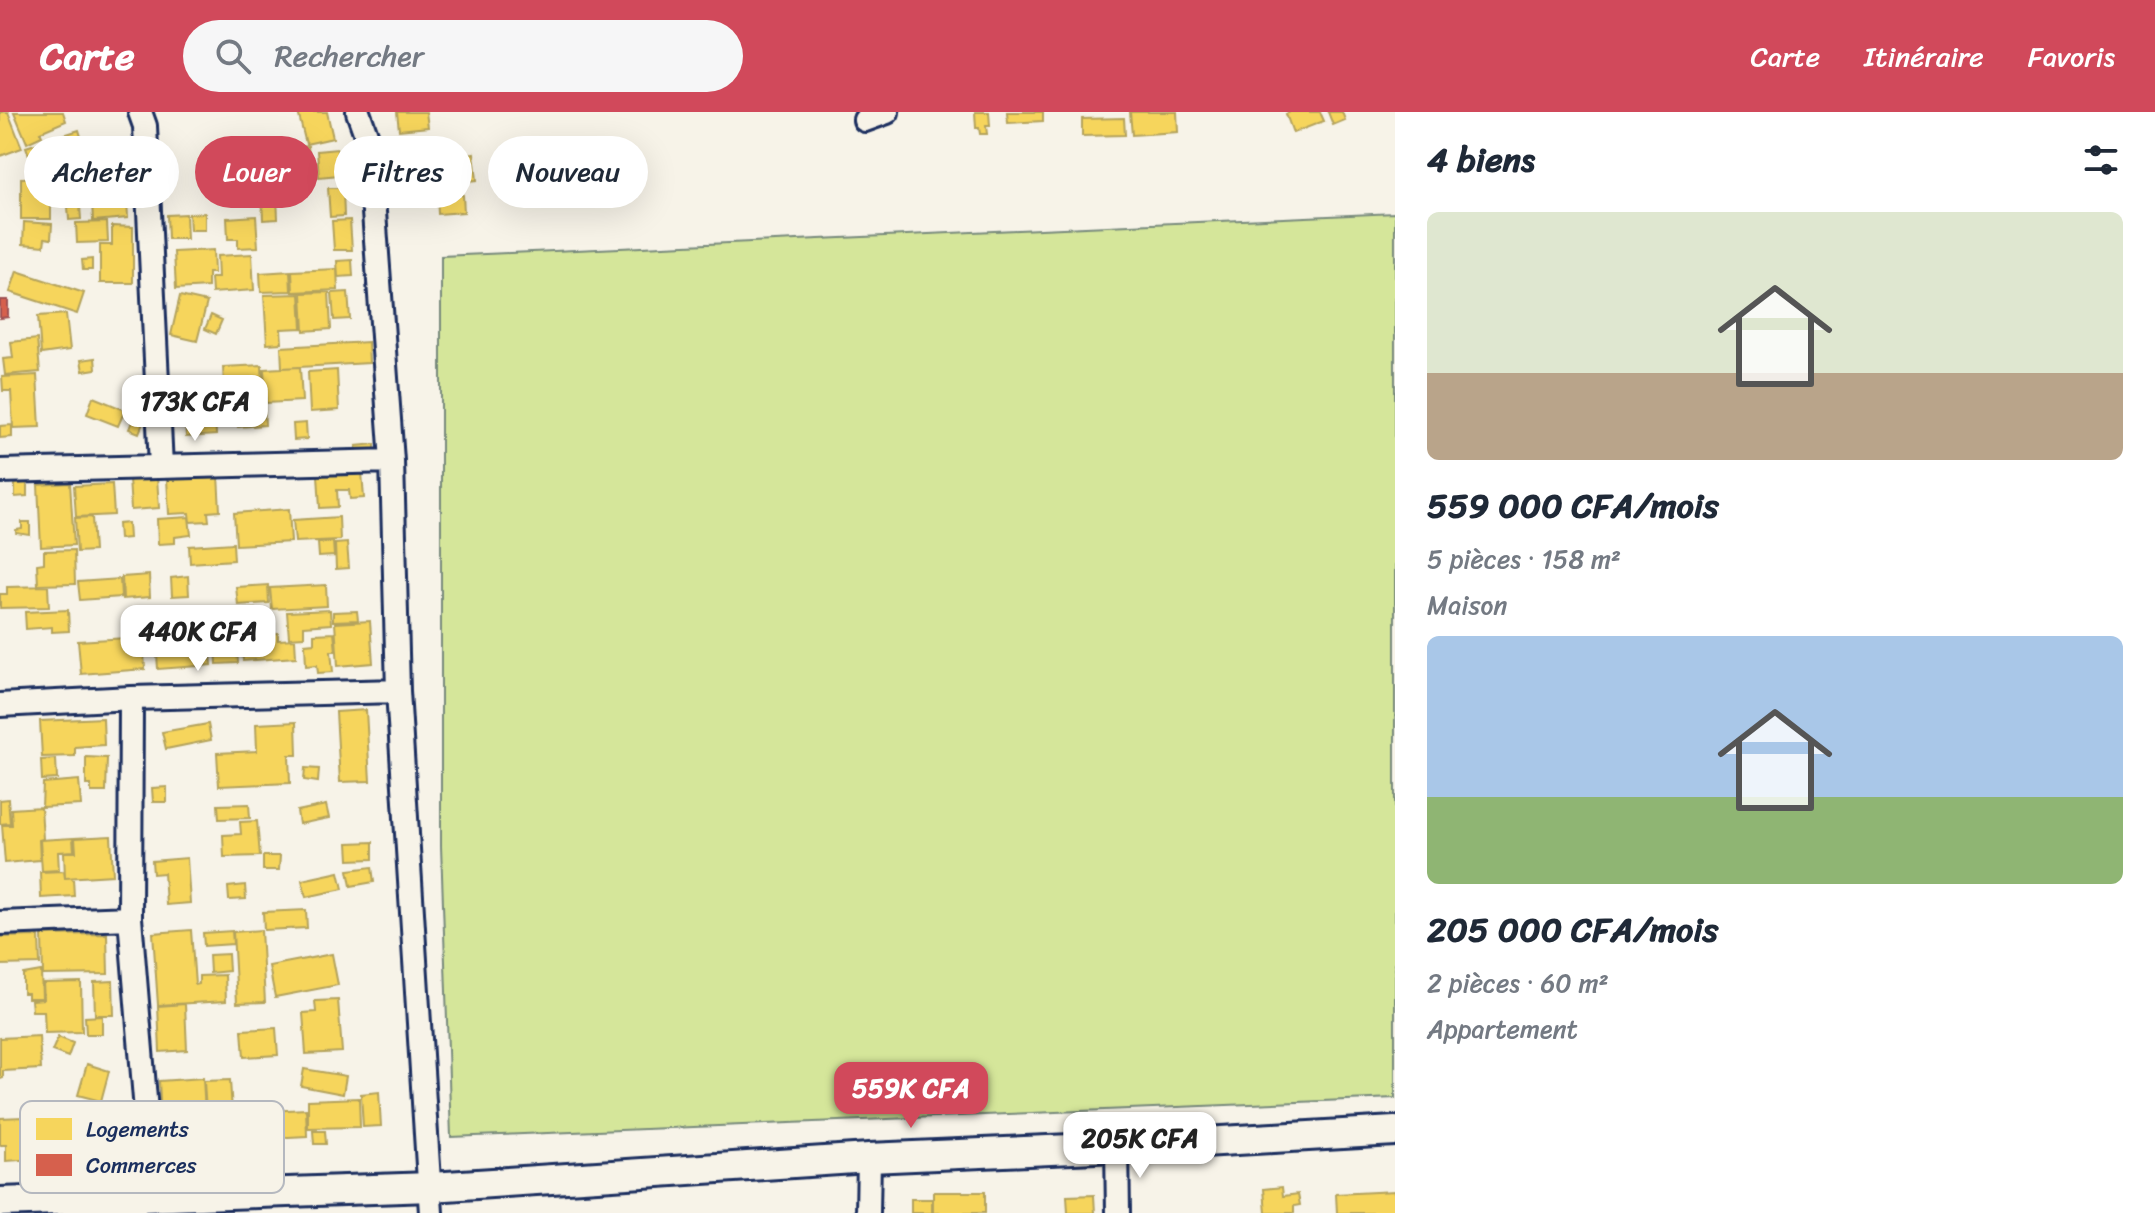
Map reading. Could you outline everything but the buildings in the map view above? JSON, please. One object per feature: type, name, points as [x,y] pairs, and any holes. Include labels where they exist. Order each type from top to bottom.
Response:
[{"type":"street","points":[[140,112],[145,126],[161,467]]},
{"type":"street","points":[[358,112],[369,143],[392,461],[398,691],[431,1200]]},
{"type":"street","points":[[0,471],[392,461]]},
{"type":"street","points":[[0,705],[398,691]]},
{"type":"street","points":[[131,698],[130,918],[145,1101]]},
{"type":"street","points":[[0,923],[130,918]]},
{"type":"street","points":[[0,1202],[153,1196],[431,1200],[869,1158],[1395,1131]]},
{"type":"street","points":[[1117,1147],[1118,1213]]},
{"type":"street","points":[[868,1213],[869,1158]]},
{"type":"green space","points":[[1395,213],[1395,1098],[451,1137],[441,846],[441,256]]}]
